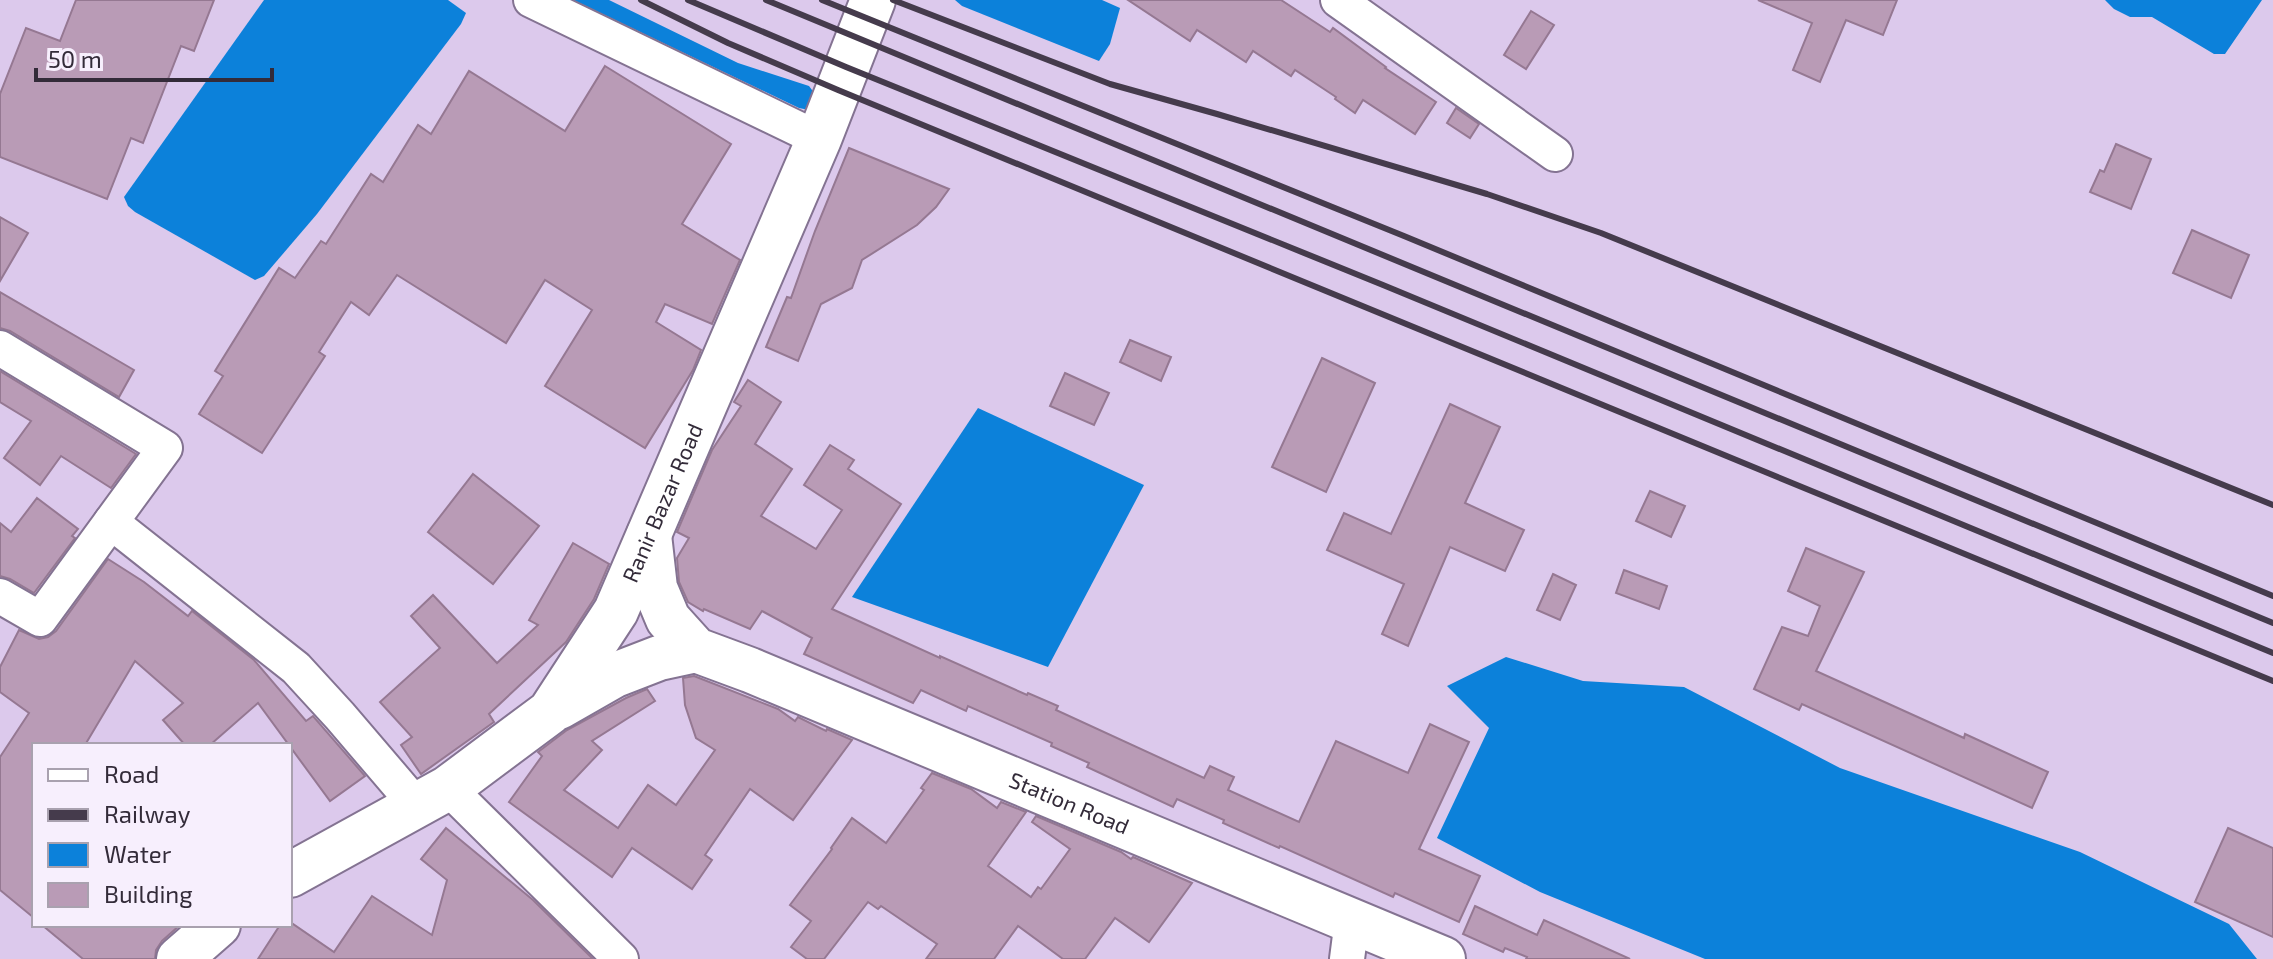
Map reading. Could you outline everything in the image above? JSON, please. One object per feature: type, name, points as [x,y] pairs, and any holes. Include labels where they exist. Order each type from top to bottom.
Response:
[{"type":"main road","name":"Ranir Bazar Road","points":[[292,874],[432,797],[550,712],[616,611],[819,139],[873,0]]},
{"type":"main road","name":"Station Road","points":[[649,532],[655,588],[668,619],[696,650],[750,670],[1350,940],[1443,959]]},
{"type":"main road","points":[[550,712],[615,675],[659,658],[696,650]]},
{"type":"main road","points":[[179,959],[216,927]]},
{"type":"street","points":[[531,0],[819,139]]},
{"type":"street","points":[[1338,0],[1555,154]]},
{"type":"street","points":[[0,348],[165,448],[40,619],[0,596]]},
{"type":"street","points":[[111,522],[296,668],[340,716],[621,959]]},
{"type":"water","points":[[264,0],[448,0],[466,13],[461,24],[317,214],[264,276],[255,280],[135,212],[124,197]]},
{"type":"water","points":[[573,0],[609,0],[738,63],[809,86],[815,94],[809,110],[799,108]]},
{"type":"water","points":[[955,0],[1102,0],[1120,8],[1110,44],[1099,61],[962,6]]},
{"type":"water","points":[[2105,0],[2262,0],[2225,54],[2214,54],[2152,17],[2130,17]]},
{"type":"water","points":[[978,408],[1144,485],[1048,667],[852,597]]},
{"type":"water","points":[[1506,657],[1583,681],[1684,687],[1840,768],[2080,852],[2229,924],[2257,959],[1705,959],[1540,892],[1437,838],[1489,728],[1447,686]]},
{"type":"building","points":[[76,0],[214,0],[194,51],[181,46],[143,143],[131,138],[107,199],[0,157],[0,94],[26,28],[60,41]]},
{"type":"building","points":[[1128,0],[1281,0],[1330,32],[1333,28],[1436,102],[1415,134],[1363,100],[1355,113],[1295,70],[1291,76],[1253,51],[1246,62],[1197,30],[1190,41]]},
{"type":"building","points":[[1758,0],[1897,0],[1883,35],[1846,20],[1820,82],[1793,70],[1812,23]]},
{"type":"building","points":[[1531,11],[1554,25],[1526,69],[1504,55]]},
{"type":"building","points":[[605,66],[731,144],[682,224],[740,260],[712,324],[665,304],[656,322],[701,350],[693,370],[645,448],[545,386],[592,310],[545,280],[506,343],[397,275],[369,315],[351,302],[319,352],[325,356],[262,453],[199,414],[223,376],[215,371],[279,268],[295,278],[321,241],[326,244],[371,174],[383,182],[418,125],[431,134],[469,71],[565,131]]},
{"type":"building","points":[[1456,108],[1479,124],[1470,138],[1447,123]]},
{"type":"building","points":[[2116,144],[2151,159],[2131,209],[2090,192],[2100,170],[2104,172]]},
{"type":"building","points":[[849,148],[949,189],[917,225],[862,260],[852,288],[821,304],[798,361],[766,347],[787,297],[791,298]]},
{"type":"building","points":[[0,217],[28,233],[0,281]]},
{"type":"building","points":[[2192,230],[2249,255],[2231,298],[2173,273]]},
{"type":"building","points":[[0,292],[134,370],[119,397],[10,331],[0,328]]},
{"type":"building","points":[[1130,340],[1171,357],[1161,381],[1120,362]]},
{"type":"building","points":[[1322,358],[1375,383],[1326,492],[1272,467]]},
{"type":"building","points":[[0,371],[136,454],[111,488],[61,456],[40,485],[4,458],[31,421],[0,402]]},
{"type":"building","points":[[1065,373],[1109,393],[1094,425],[1050,406]]},
{"type":"building","points":[[748,380],[781,402],[755,444],[792,469],[761,516],[816,549],[842,510],[804,485],[830,445],[854,460],[848,469],[901,504],[832,609],[940,658],[1058,706],[1056,710],[1204,778],[1210,766],[1234,777],[1228,790],[1299,822],[1336,741],[1408,773],[1430,724],[1469,742],[1419,849],[1480,876],[1459,922],[1395,893],[1393,897],[1279,848],[1177,799],[1173,807],[1087,767],[1089,763],[1051,746],[1052,743],[968,706],[966,711],[921,690],[913,703],[804,654],[812,638],[762,611],[750,629],[688,602],[679,582],[677,558],[689,538],[677,532],[712,450],[741,406],[734,402]]},
{"type":"building","points":[[1450,404],[1500,427],[1465,503],[1524,530],[1505,571],[1450,547],[1408,646],[1382,634],[1404,584],[1327,550],[1344,513],[1391,534]]},
{"type":"building","points":[[473,474],[539,526],[493,584],[428,532]]},
{"type":"building","points":[[1650,491],[1685,506],[1671,537],[1636,521]]},
{"type":"building","points":[[37,498],[78,529],[72,536],[75,538],[34,593],[0,576],[0,523],[11,532]]},
{"type":"building","points":[[573,543],[609,564],[594,599],[566,642],[489,714],[494,722],[421,774],[401,745],[412,737],[380,702],[440,648],[411,616],[433,595],[497,663],[538,625],[529,620]]},
{"type":"building","points":[[1806,548],[1864,572],[1816,671],[2048,772],[2032,808],[1802,704],[1799,710],[1754,689],[1782,627],[1808,636],[1820,606],[1788,591]]},
{"type":"building","points":[[108,559],[188,616],[192,611],[254,660],[306,721],[313,716],[365,776],[330,801],[292,749],[292,743],[287,743],[258,703],[212,743],[183,743],[163,720],[183,703],[135,661],[86,743],[32,743],[32,916],[0,890],[0,757],[29,713],[0,692],[0,667],[19,630],[39,639],[56,631]]},
{"type":"building","points":[[1624,570],[1667,586],[1659,609],[1616,593]]},
{"type":"building","points":[[1553,574],[1576,585],[1560,620],[1537,610]]},
{"type":"building","points":[[694,676],[778,709],[795,721],[798,717],[852,740],[793,820],[750,789],[705,855],[712,860],[692,889],[632,848],[612,877],[509,802],[542,756],[538,752],[567,730],[647,689],[655,701],[592,741],[602,750],[564,790],[618,828],[648,785],[676,805],[715,750],[696,738],[685,705],[683,678]]},
{"type":"building","points":[[932,773],[971,789],[997,808],[1001,802],[1026,812],[988,866],[1031,897],[1038,887],[1041,889],[1070,849],[1032,822],[1036,816],[1192,883],[1149,942],[1115,918],[1085,959],[1063,959],[1018,926],[994,959],[926,959],[937,944],[881,906],[878,909],[868,902],[824,959],[807,959],[791,947],[811,921],[790,905],[852,818],[886,843],[924,790],[921,788]]},
{"type":"building","points":[[446,828],[533,900],[593,959],[258,959],[279,927],[292,927],[292,923],[334,952],[372,896],[432,935],[447,880],[421,859]]},
{"type":"building","points":[[2228,828],[2273,848],[2273,937],[2195,902]]},
{"type":"building","points":[[1475,906],[1537,935],[1544,920],[1630,959],[1526,959],[1505,948],[1503,952],[1463,934]]},
{"type":"building","points":[[44,927],[178,927],[162,941],[155,959],[83,959]]},
{"type":"railway","points":[[641,0],[728,43],[838,90],[2273,681]]},
{"type":"railway","points":[[688,0],[2273,653]]},
{"type":"railway","points":[[766,0],[2273,623]]},
{"type":"railway","points":[[822,0],[1404,236],[2273,596]]},
{"type":"railway","points":[[893,0],[1110,84],[1487,194],[1601,233],[2273,505]]}]
